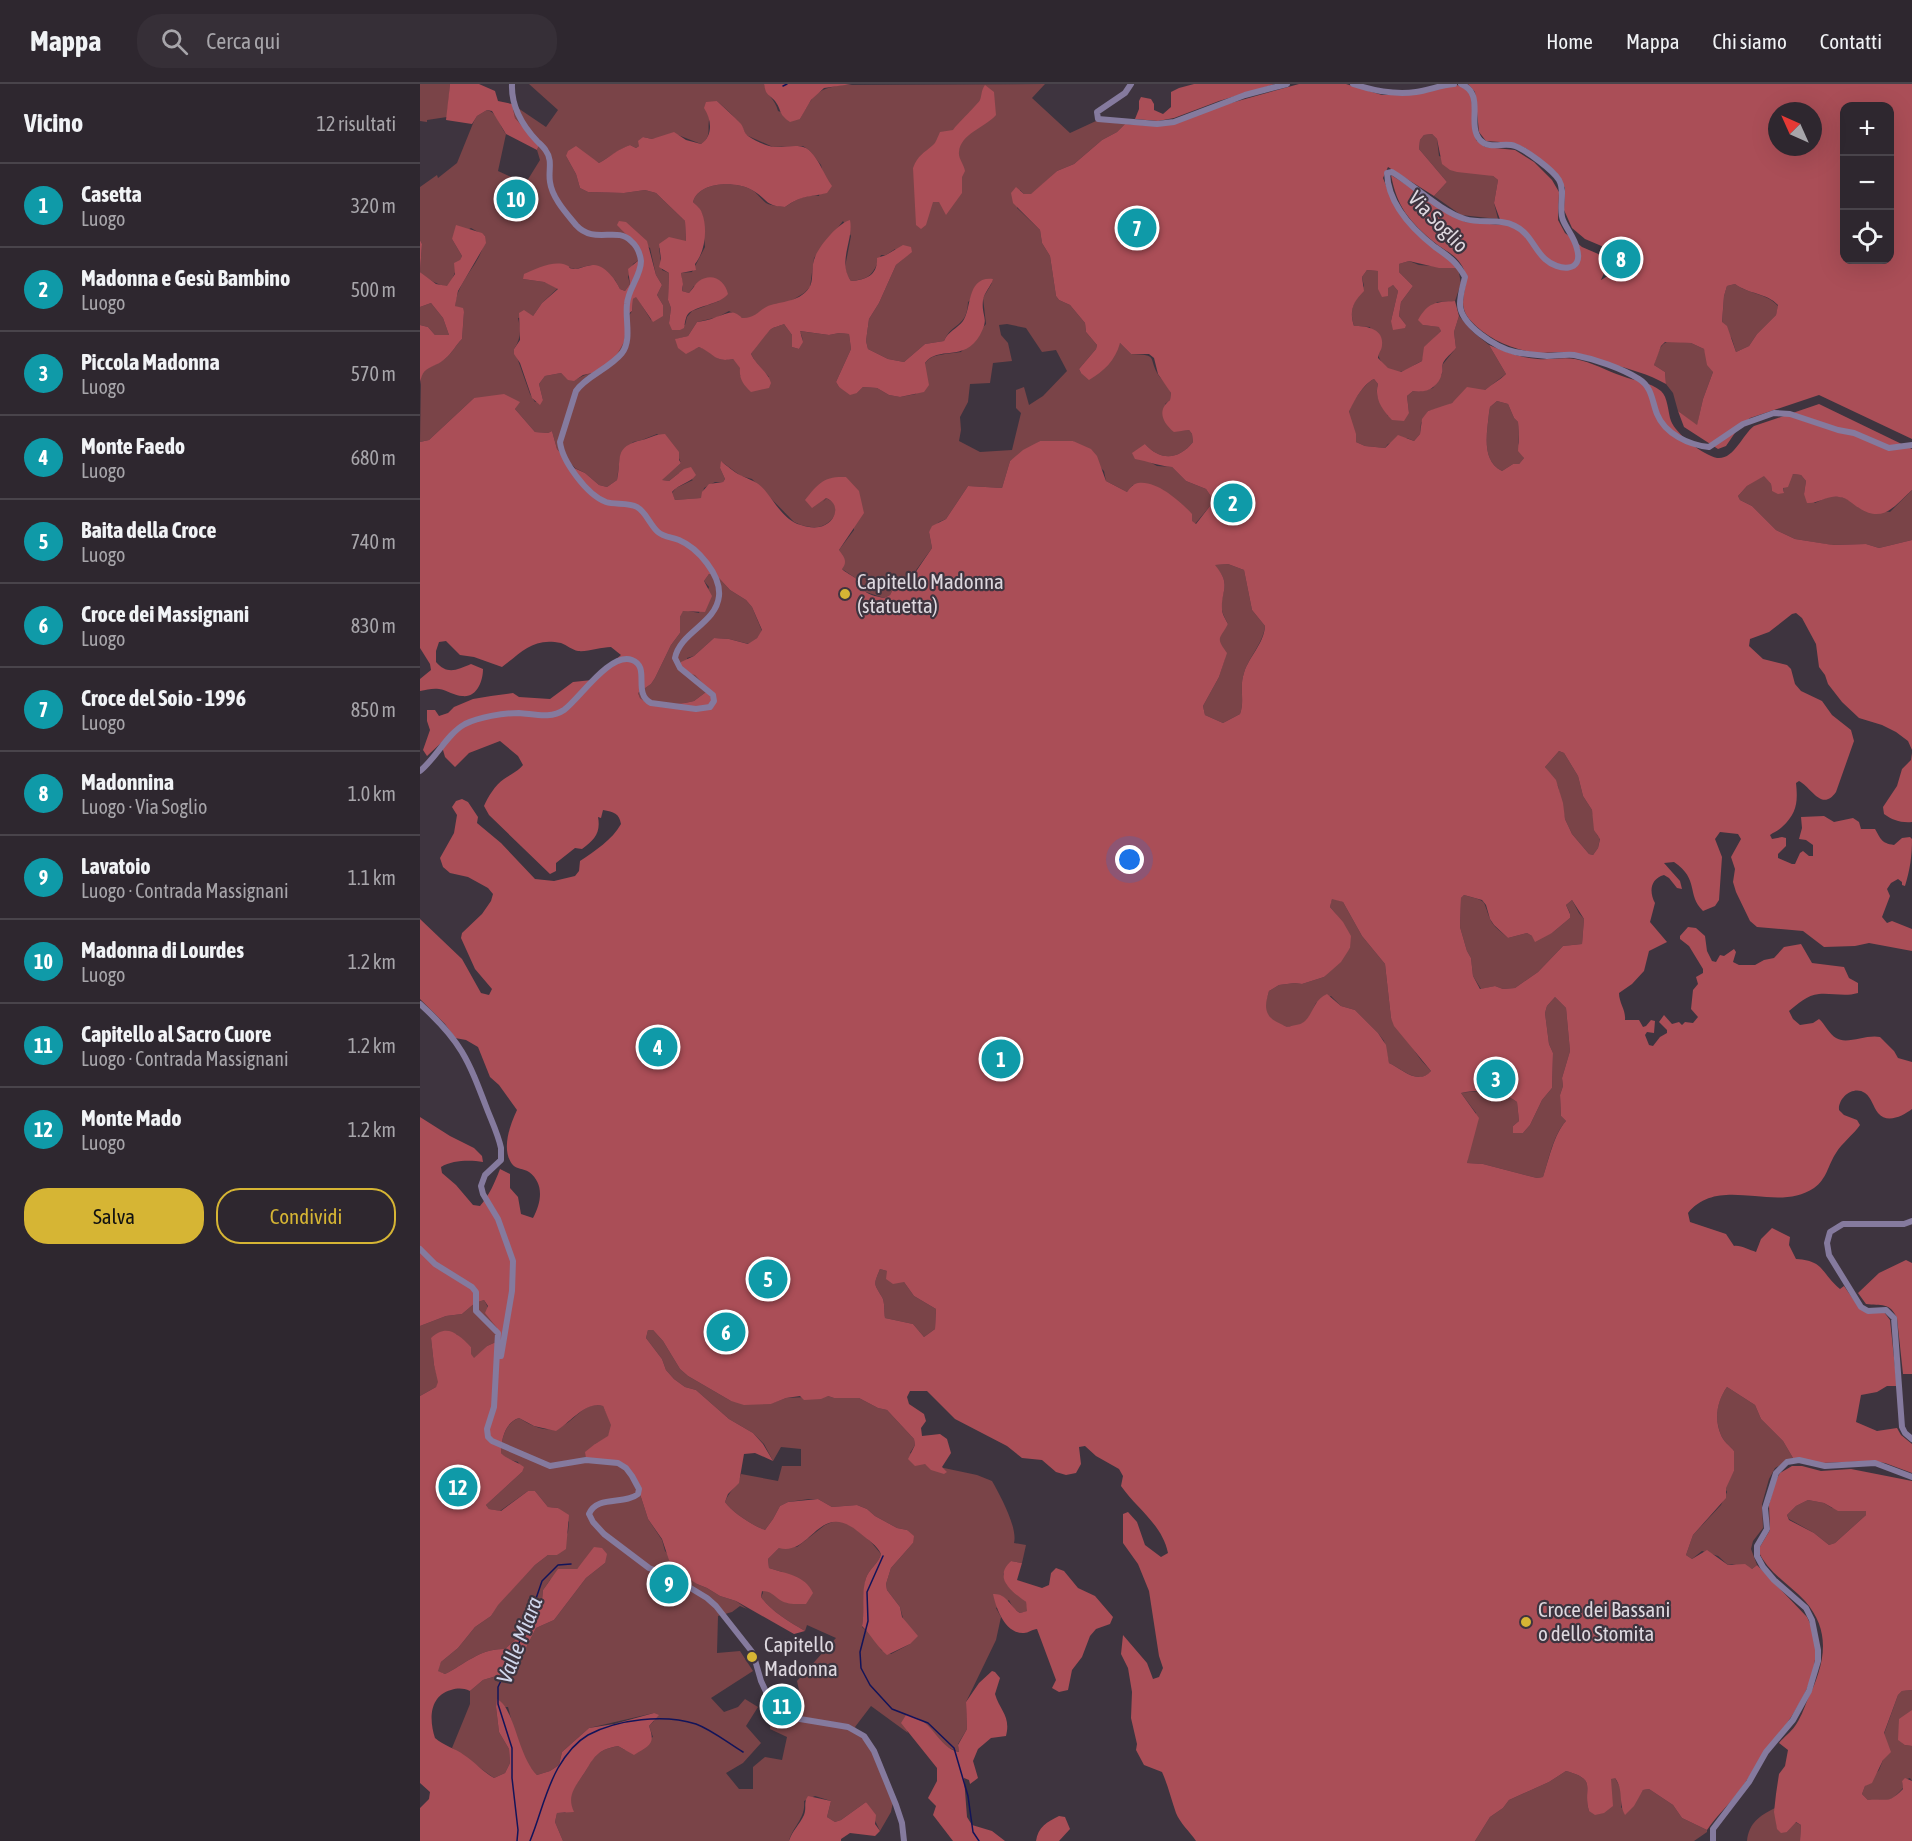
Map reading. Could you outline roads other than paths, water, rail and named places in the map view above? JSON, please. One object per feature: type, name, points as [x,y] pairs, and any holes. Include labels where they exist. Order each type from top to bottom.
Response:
[{"type":"street","points":[[420,771],[462,725],[517,713],[543,716],[555,714],[570,705],[606,668],[620,660],[632,660],[639,665],[642,693],[651,703],[696,709],[710,707],[714,701],[713,695],[680,668],[675,658],[681,644],[708,619],[718,603],[719,588],[714,572],[680,541],[658,532],[639,508],[603,501],[592,493],[561,450],[560,442],[579,386],[606,369],[616,360],[626,344],[626,306],[641,265],[638,250],[632,241],[623,236],[592,235],[578,227],[554,193],[550,183],[550,160],[547,152],[522,124],[514,103],[512,84]]},
{"type":"street","points":[[1131,84],[1125,93],[1097,112],[1098,118],[1157,124],[1174,122],[1245,95],[1287,84]]},
{"type":"street","points":[[1353,84],[1373,91],[1391,93],[1416,92],[1454,84]]},
{"type":"street","name":"Via Soglio","points":[[1461,84],[1468,87],[1474,98],[1477,135],[1481,142],[1487,145],[1514,145],[1525,151],[1559,180],[1562,191],[1562,218],[1577,248],[1579,258],[1570,268],[1562,269],[1552,265],[1543,258],[1533,242],[1517,227],[1508,223],[1463,218],[1392,172],[1387,173],[1388,186],[1399,210],[1427,240],[1460,267],[1465,277],[1460,304],[1462,314],[1493,344],[1514,352],[1549,356],[1573,355],[1610,366],[1639,379],[1651,392],[1661,421],[1682,439],[1695,445],[1709,447],[1743,424],[1774,413],[1790,414],[1832,429],[1854,433],[1889,448],[1912,445]]},
{"type":"street","points":[[420,1004],[446,1029],[463,1052],[476,1078],[501,1148],[500,1162],[485,1175],[481,1186],[483,1194],[498,1219],[513,1261],[512,1291],[501,1356],[498,1358]]},
{"type":"street","points":[[1912,1221],[1904,1224],[1840,1224],[1830,1232],[1827,1243],[1830,1258],[1861,1307],[1868,1311],[1886,1310],[1894,1318],[1903,1430],[1912,1439]]},
{"type":"street","points":[[420,1249],[435,1264],[462,1280],[476,1292],[476,1311],[498,1334],[494,1407],[487,1429],[490,1439],[500,1446],[548,1466],[586,1460],[611,1462],[624,1467],[638,1486],[638,1494],[631,1499],[598,1505],[590,1510],[590,1518],[610,1539],[648,1568],[678,1581],[707,1598],[723,1614],[753,1653],[764,1688],[778,1709],[801,1719],[848,1727],[864,1736],[874,1751],[896,1805],[902,1823],[904,1841]]},
{"type":"street","points":[[1713,1841],[1713,1829],[1749,1782],[1770,1746],[1791,1723],[1807,1694],[1819,1655],[1812,1620],[1806,1608],[1769,1574],[1757,1556],[1758,1545],[1767,1529],[1765,1512],[1776,1473],[1784,1464],[1798,1460],[1825,1466],[1875,1463],[1912,1477]]},
{"type":"waterway","points":[[783,86],[787,84]]},
{"type":"waterway","points":[[883,1556],[867,1592],[868,1621],[860,1652],[861,1668],[870,1685],[892,1709],[928,1723],[954,1748],[968,1796],[973,1832],[979,1841]]},
{"type":"waterway","name":"Valle Miara","points":[[517,1841],[512,1748],[498,1704],[498,1687],[526,1628],[542,1581],[558,1565],[571,1564]]},
{"type":"waterway","points":[[530,1841],[553,1777],[571,1750],[588,1735],[627,1722],[670,1719],[696,1724],[743,1752]]},
{"type":"place","name":"Madonna di Lourdes","points":[[516,199]]},
{"type":"place","name":"Croce del Soio - 1996","points":[[1137,228]]},
{"type":"place","name":"Madonnina","points":[[1621,259]]},
{"type":"place","name":"Madonna e Gesù Bambino","points":[[1233,503]]},
{"type":"place","name":"Capitello Madonna (statuetta)","points":[[845,594]]},
{"type":"place","name":"Monte Faedo","points":[[658,1047]]},
{"type":"place","name":"Casetta","points":[[1001,1059]]},
{"type":"place","name":"Piccola Madonna","points":[[1496,1079]]},
{"type":"place","name":"Baita della Croce","points":[[768,1279]]},
{"type":"place","name":"Croce dei Massignani","points":[[726,1332]]},
{"type":"place","name":"Monte Mado","points":[[458,1487]]},
{"type":"place","name":"Lavatoio","points":[[669,1584]]},
{"type":"place","name":"Croce dei Bassani o dello Stomita","points":[[1526,1622]]},
{"type":"place","name":"Capitello Madonna","points":[[752,1657]]},
{"type":"place","name":"Capitello al Sacro Cuore","points":[[782,1706]]}]
